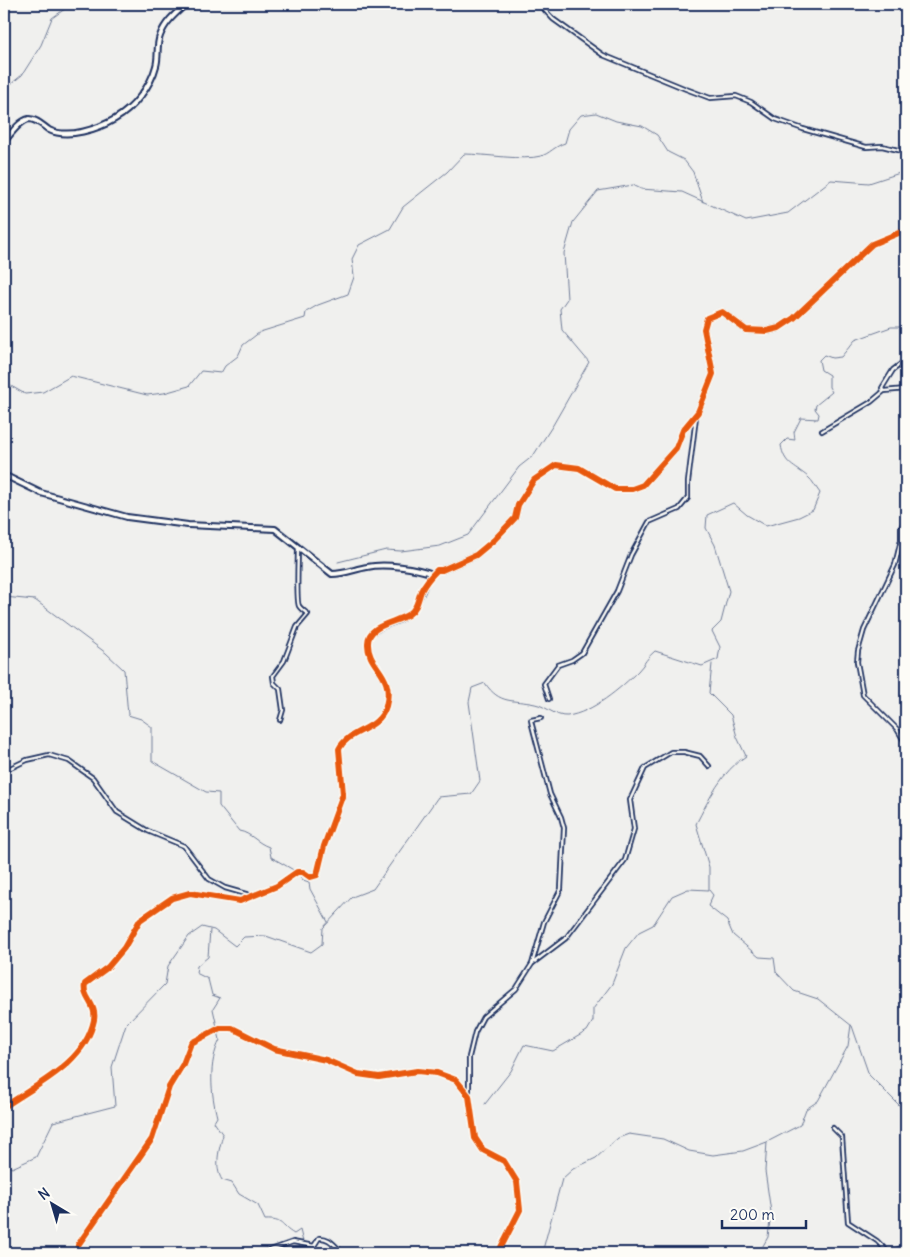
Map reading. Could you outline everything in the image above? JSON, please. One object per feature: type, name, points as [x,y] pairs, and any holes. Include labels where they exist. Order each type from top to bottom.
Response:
[{"type":"street","points":[[4,142],[28,119],[36,121],[51,131],[70,134],[106,124],[126,112],[139,99],[157,65],[157,42],[160,34],[172,17],[186,4]]},
{"type":"street","points":[[539,4],[553,19],[603,55],[686,89],[710,98],[736,96],[751,102],[775,119],[803,129],[866,147],[882,146],[906,152]]},
{"type":"street","points":[[549,700],[544,684],[558,665],[582,654],[617,591],[631,555],[649,522],[679,509],[688,498],[688,482],[696,417],[713,374],[704,329],[707,318],[722,312],[746,330],[767,331],[779,328],[794,318],[872,244],[906,230]]},
{"type":"street","points":[[884,391],[882,388],[892,370],[906,360]]},
{"type":"street","points":[[822,431],[871,402],[884,391],[906,389]]},
{"type":"street","points":[[4,1107],[61,1069],[80,1049],[91,1031],[95,1009],[85,994],[85,984],[108,967],[124,948],[140,920],[172,898],[182,894],[236,901],[277,886],[297,872],[303,872],[310,877],[317,874],[324,846],[343,794],[339,749],[349,738],[372,726],[386,706],[387,680],[371,657],[368,646],[369,637],[380,626],[401,620],[414,611],[422,591],[437,570],[442,570],[484,549],[515,518],[518,504],[534,480],[556,465],[580,468],[615,489],[632,489],[643,485],[676,448],[683,430],[696,417]]},
{"type":"street","points":[[4,475],[41,493],[127,517],[188,525],[270,528],[332,574],[380,565],[398,568],[412,566],[433,574]]},
{"type":"street","points":[[906,518],[901,528],[901,540],[895,565],[864,630],[858,651],[858,662],[863,695],[898,730],[906,744]]},
{"type":"street","points":[[280,720],[283,710],[280,688],[274,683],[273,676],[284,661],[297,627],[308,614],[298,604],[296,595],[299,568],[298,548]]},
{"type":"street","points":[[498,1253],[520,1210],[519,1194],[517,1182],[504,1161],[483,1150],[475,1138],[469,1096],[469,1058],[475,1032],[483,1017],[516,989],[532,964],[544,922],[561,889],[562,857],[565,840],[561,817],[553,802],[531,720],[541,718]]},
{"type":"street","points":[[532,964],[566,938],[625,860],[634,829],[630,800],[645,768],[670,752],[684,752],[700,756],[709,766]]},
{"type":"street","points":[[4,771],[27,760],[49,755],[69,760],[93,778],[117,812],[148,831],[184,846],[209,879],[225,888],[253,896]]},
{"type":"street","points":[[77,1253],[78,1245],[152,1139],[169,1087],[183,1064],[191,1043],[220,1028],[232,1028],[274,1049],[326,1060],[370,1077],[417,1071],[437,1073],[456,1080],[469,1096]]},
{"type":"street","points":[[833,1128],[842,1137],[848,1222],[877,1241],[889,1253],[906,1246]]},
{"type":"street","points":[[262,1253],[293,1242],[314,1246],[319,1238],[334,1242],[337,1248],[344,1253]]},
{"type":"waterway","points":[[4,86],[11,84],[22,75],[41,45],[52,18],[72,4]]},
{"type":"waterway","points":[[4,382],[25,394],[43,392],[71,376],[147,395],[164,393],[189,386],[201,371],[221,373],[225,366],[238,356],[243,345],[260,332],[305,318],[306,312],[318,305],[348,294],[354,277],[352,259],[359,245],[390,229],[403,207],[447,172],[464,154],[514,158],[541,156],[565,143],[569,129],[581,115],[596,113],[616,121],[642,126],[657,135],[668,152],[684,160],[693,172],[703,202]]},
{"type":"waterway","points":[[338,562],[386,550],[401,551],[440,546],[468,535],[519,467],[533,456],[589,362],[562,330],[560,309],[567,299],[564,253],[573,222],[598,191],[633,185],[641,189],[682,192],[746,221],[788,213],[831,180],[869,183],[906,171]]},
{"type":"waterway","points":[[4,1164],[12,1168],[36,1157],[53,1122],[115,1106],[112,1067],[126,1024],[165,984],[168,966],[189,936],[202,927],[214,930],[235,946],[244,937],[266,936],[311,952],[322,944],[323,928],[352,897],[373,889],[438,797],[471,794],[480,781],[469,702],[472,688],[485,683],[501,698],[535,704],[559,715],[567,716],[577,714],[606,699],[631,678],[655,651],[702,666],[718,659],[720,647],[712,631],[721,622],[729,591],[715,545],[706,528],[707,515],[733,503],[747,515],[766,526],[799,517],[813,510],[820,493],[810,479],[787,461],[782,452],[781,445],[787,439],[795,440],[794,432],[801,418],[818,419],[819,414],[815,409],[816,405],[832,392],[829,387],[829,375],[821,370],[819,360],[824,355],[832,358],[841,357],[855,340],[891,327],[906,327]]},
{"type":"waterway","points":[[4,597],[35,600],[106,653],[124,670],[128,715],[141,719],[152,727],[152,761],[206,792],[219,793],[219,806],[239,831],[269,847],[271,857],[297,872],[303,880],[309,882],[310,889],[328,922]]},
{"type":"waterway","points":[[485,1104],[511,1071],[524,1045],[553,1051],[587,1031],[593,1021],[593,1009],[612,984],[626,948],[639,932],[653,925],[672,896],[688,889],[709,890],[709,867],[696,824],[711,795],[723,778],[737,762],[746,756],[737,737],[731,715],[709,693],[712,664]]},
{"type":"waterway","points":[[709,890],[713,895],[708,906],[727,921],[733,935],[759,957],[774,958],[776,972],[794,991],[818,999],[852,1026],[869,1075],[906,1112]]},
{"type":"waterway","points":[[210,930],[208,957],[197,966],[196,973],[208,979],[212,995],[220,998],[213,1009],[220,1040],[212,1068],[213,1098],[217,1117],[214,1122],[223,1135],[218,1158],[218,1169],[222,1180],[232,1183],[239,1194],[258,1205],[265,1220],[279,1222],[294,1234],[300,1230],[303,1242],[295,1253]]},
{"type":"waterway","points":[[759,1253],[768,1237],[771,1212],[765,1171],[767,1142],[800,1125],[806,1109],[818,1101],[848,1046],[851,1025]]},
{"type":"waterway","points":[[542,1253],[562,1179],[573,1169],[596,1158],[618,1138],[629,1134],[663,1139],[689,1151],[713,1155],[743,1151],[767,1142]]},
{"type":"cycle path","points":[[4,1107],[45,1081],[81,1048],[89,1035],[94,1020],[85,984],[108,967],[124,948],[140,920],[172,898],[190,893],[240,901],[277,886],[297,872],[303,872],[310,877],[317,875],[324,846],[343,794],[339,749],[350,737],[377,720],[386,706],[387,685],[369,651],[369,637],[373,632],[412,612],[416,607],[421,591],[437,570],[442,570],[476,555],[494,540],[515,518],[518,505],[534,480],[556,465],[579,468],[615,489],[632,489],[643,485],[676,448],[683,430],[698,412],[713,374],[704,329],[707,318],[722,312],[746,330],[767,331],[779,328],[794,318],[872,244],[906,230]]},
{"type":"cycle path","points":[[77,1253],[78,1245],[152,1139],[169,1087],[183,1064],[191,1043],[220,1028],[232,1028],[274,1049],[326,1060],[358,1074],[379,1077],[417,1071],[437,1073],[456,1080],[469,1096],[475,1138],[483,1150],[504,1161],[517,1182],[520,1210],[498,1253]]}]
